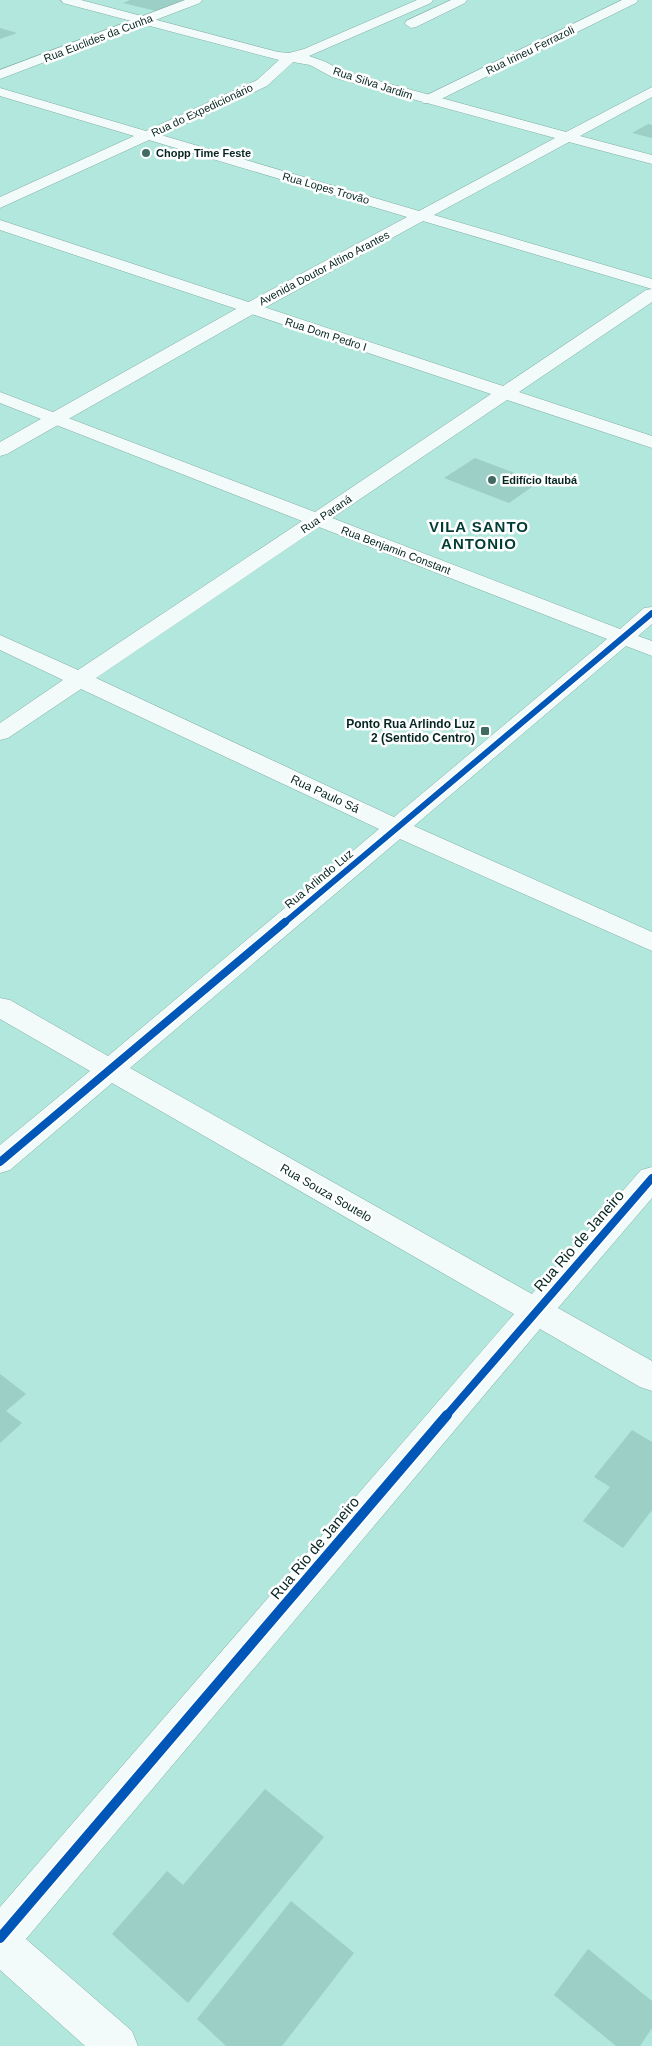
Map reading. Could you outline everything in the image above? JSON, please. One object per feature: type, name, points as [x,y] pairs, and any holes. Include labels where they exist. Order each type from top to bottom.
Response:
[{"type":"street","name":"Rua Silva Jardim","points":[[67,0],[267,53],[303,58],[428,100],[652,160]]},
{"type":"street","name":"Rua Euclides da Cunha","points":[[0,75],[196,0]]},
{"type":"street","name":"Rua do Expedicionário","points":[[0,203],[262,83],[290,57],[367,32],[428,0]]},
{"type":"street","points":[[398,31],[461,0]]},
{"type":"street","name":"Rua Irineu Ferrazoli","points":[[428,100],[632,0]]},
{"type":"street","points":[[410,8],[433,13]]},
{"type":"street","points":[[262,83],[295,73],[338,69]]},
{"type":"street","name":"Rua Lopes Trovão","points":[[0,92],[652,284]]},
{"type":"street","name":"Avenida Doutor Altino Arantes","points":[[0,450],[249,309],[566,138],[648,96]]},
{"type":"street","name":"Rua Dom Pedro I","points":[[0,224],[249,309],[652,442]]},
{"type":"street","name":"Rua Paraná","points":[[0,733],[652,294]]},
{"type":"street","name":"Rua Benjamin Constant","points":[[0,397],[652,649]]},
{"type":"street","name":"Rua Arlindo Luz","points":[[0,1162],[652,613]]},
{"type":"street","name":"Rua Paulo Sá","points":[[0,642],[397,828],[652,942]]},
{"type":"street","name":"Rua Souza Soutelo","points":[[0,1007],[652,1377]]},
{"type":"street","name":"Rua Rio de Janeiro","points":[[0,1938],[535,1312],[652,1178]]},
{"type":"street","points":[[0,1943],[117,2046]]},
{"type":"building","points":[[130,0],[184,0],[156,11],[123,3]]},
{"type":"building","points":[[0,28],[17,33],[0,39]]},
{"type":"building","points":[[648,124],[652,125],[652,138],[632,133]]},
{"type":"building","name":"Edifício Itaubá","points":[[475,458],[539,482],[509,503],[444,478]]},
{"type":"building","points":[[0,1374],[26,1394],[6,1411],[22,1423],[0,1443]]},
{"type":"building","points":[[632,1430],[652,1442],[652,1510],[623,1548],[583,1521],[610,1487],[594,1477]]},
{"type":"building","points":[[265,1789],[324,1837],[188,2003],[112,1934],[167,1871],[183,1885]]},
{"type":"building","points":[[291,1901],[354,1953],[282,2046],[226,2046],[197,2019]]},
{"type":"building","points":[[588,1949],[652,2001],[652,2028],[640,2046],[616,2046],[554,1995]]},
{"type":"cycle path","points":[[0,1162],[652,613]]},
{"type":"cycle path","points":[[0,1938],[535,1312],[652,1178]]},
{"type":"place","name":"Chopp Time Feste","points":[[146,153]]},
{"type":"place","name":"Edifício Itaubá","points":[[492,480]]},
{"type":"place","name":"Ponto Rua Arlindo Luz 2 (Sentido Centro)","points":[[485,731]]},
{"type":"district","name":"VILA SANTO ANTONIO","points":[[479,536]]}]
